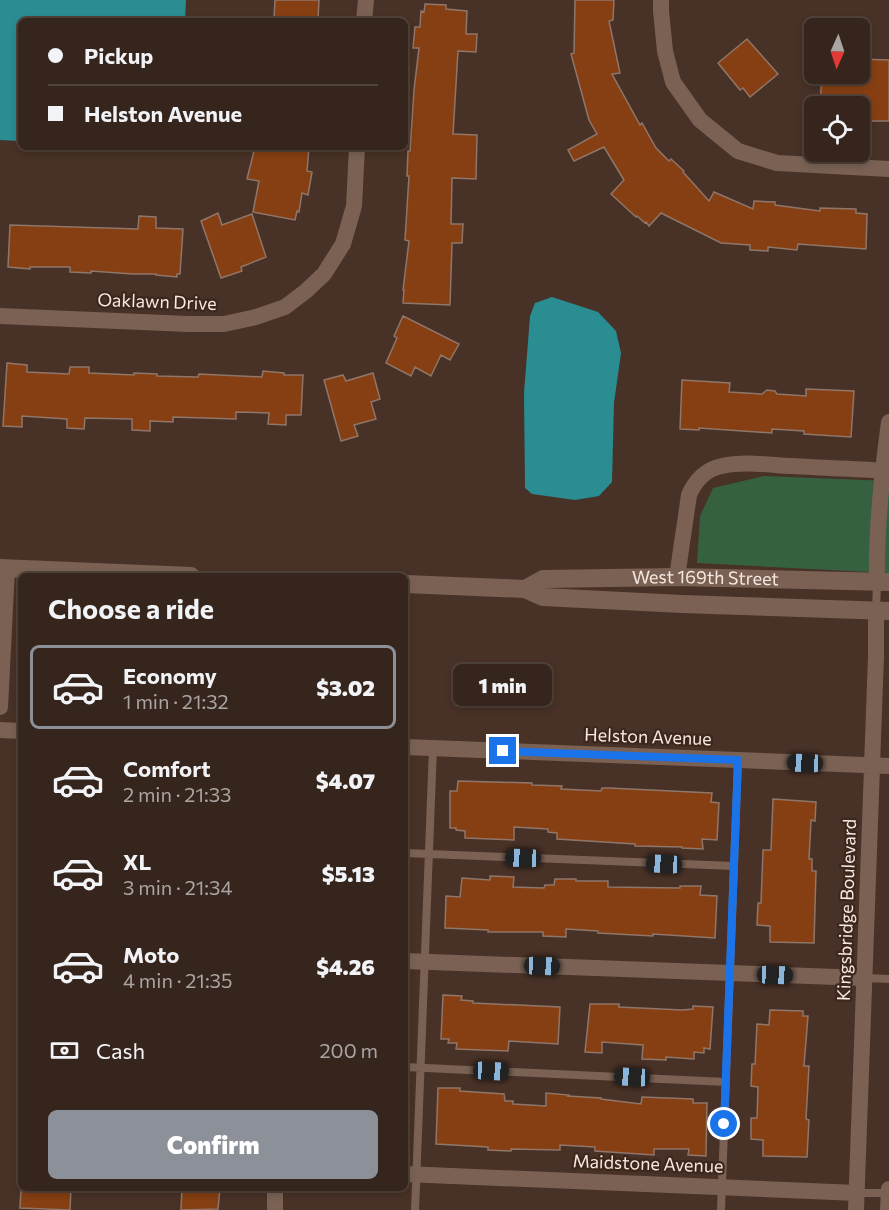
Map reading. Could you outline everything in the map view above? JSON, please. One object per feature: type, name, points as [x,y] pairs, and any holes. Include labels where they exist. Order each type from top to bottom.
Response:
[{"type":"street","points":[[364,18],[366,0]]},
{"type":"street","points":[[661,0],[665,51],[673,82],[700,120],[738,150],[777,163],[889,169]]},
{"type":"street","name":"Oaklawn Drive","points":[[0,316],[224,324],[285,307],[324,274],[343,244],[354,206],[357,150]]},
{"type":"street","points":[[883,581],[876,547],[886,471],[889,422]]},
{"type":"street","points":[[677,577],[688,495],[699,478],[710,470],[722,466],[750,464],[886,471]]},
{"type":"street","points":[[0,707],[3,568],[120,573]]},
{"type":"street","name":"West 169th Street","points":[[525,589],[543,579],[677,577],[883,581]]},
{"type":"street","name":"West 169th Street","points":[[408,584],[525,589],[543,597],[882,611]]},
{"type":"street","name":"Kingsbridge Boulevard","points":[[856,1210],[864,978],[881,766],[876,656],[882,611]]},
{"type":"street","points":[[0,730],[18,731]]},
{"type":"street","name":"Helston Avenue","points":[[408,747],[881,766]]},
{"type":"street","points":[[408,961],[864,978]]},
{"type":"street","name":"Maidstone Avenue","points":[[411,1174],[857,1192]]},
{"type":"street","points":[[274,1210],[275,1191]]},
{"type":"street","points":[[888,1210],[889,1191]]},
{"type":"lane","points":[[882,611],[883,581]]},
{"type":"lane","points":[[415,1210],[411,1174],[420,1068],[433,748]]},
{"type":"lane","points":[[721,1210],[738,760]]},
{"type":"lane","points":[[408,853],[734,866]]},
{"type":"lane","points":[[864,978],[889,980]]},
{"type":"lane","points":[[408,1067],[726,1082]]},
{"type":"lane","name":"Maidstone Avenue","points":[[857,1192],[889,1191]]},
{"type":"green space","points":[[764,476],[889,481],[889,573],[697,563],[700,516],[713,488]]},
{"type":"water","points":[[0,0],[186,0],[185,18],[18,18],[18,141],[0,140]]},
{"type":"water","points":[[552,297],[598,312],[616,331],[621,353],[614,403],[612,482],[599,496],[575,500],[532,494],[525,488],[524,393],[530,316],[535,303]]},
{"type":"building","points":[[275,0],[319,0],[318,18],[274,18]]},
{"type":"building","points":[[575,0],[614,0],[613,20],[609,21],[620,73],[612,74],[640,125],[642,123],[656,148],[684,171],[709,201],[714,192],[753,209],[754,201],[775,202],[775,205],[820,211],[820,208],[856,209],[856,213],[867,214],[866,249],[798,244],[797,250],[768,247],[768,251],[750,250],[750,245],[721,243],[661,213],[649,226],[636,217],[611,194],[624,180],[604,147],[574,161],[568,150],[597,134],[589,120],[571,54],[574,53]]},
{"type":"building","points":[[425,4],[446,5],[446,9],[467,11],[466,34],[477,34],[476,52],[458,51],[453,134],[477,135],[476,179],[452,178],[451,224],[463,224],[462,243],[452,243],[450,305],[403,303],[409,241],[405,240],[409,176],[407,176],[408,151],[410,151],[419,48],[413,48],[415,27],[420,27],[421,11],[424,12]]},
{"type":"building","points":[[747,39],[778,74],[750,97],[743,88],[740,90],[718,63]]},
{"type":"building","points":[[870,59],[889,60],[889,121],[870,121],[870,96],[821,96],[821,84],[870,84]]},
{"type":"building","points":[[254,150],[309,150],[307,171],[312,172],[308,195],[302,193],[299,212],[297,211],[295,220],[253,212],[259,181],[247,179]]},
{"type":"building","points":[[218,213],[222,225],[252,214],[266,257],[241,267],[242,271],[221,278],[201,221]]},
{"type":"building","points":[[139,216],[156,217],[156,228],[183,229],[180,274],[177,274],[177,277],[156,274],[70,272],[70,267],[30,267],[30,269],[8,267],[10,225],[138,229]]},
{"type":"building","points":[[403,316],[459,344],[450,360],[441,355],[431,376],[415,367],[411,376],[386,363],[397,338],[394,336]]},
{"type":"building","points":[[7,363],[27,365],[27,372],[69,374],[70,367],[89,367],[89,373],[157,374],[157,376],[198,377],[199,374],[262,377],[263,371],[284,373],[284,375],[303,375],[301,415],[286,415],[286,425],[268,424],[269,413],[236,412],[236,419],[173,417],[173,422],[150,421],[150,431],[132,430],[132,419],[85,418],[84,429],[67,428],[67,419],[22,416],[22,427],[3,426]]},
{"type":"building","points":[[373,373],[380,399],[371,402],[376,419],[354,425],[358,436],[341,441],[324,380],[343,375],[346,381]]},
{"type":"building","points":[[682,380],[730,383],[729,392],[762,394],[767,390],[775,391],[777,394],[806,396],[806,389],[854,391],[851,437],[772,429],[772,433],[699,428],[699,430],[680,429]]},
{"type":"building","points":[[458,781],[532,783],[532,785],[562,786],[561,789],[601,791],[602,788],[609,788],[712,793],[711,802],[719,803],[717,840],[702,839],[703,849],[635,846],[635,844],[557,839],[557,833],[548,832],[548,829],[514,827],[514,840],[465,838],[465,831],[450,828],[450,791],[457,791]]},
{"type":"building","points":[[773,799],[816,802],[815,821],[811,820],[809,859],[812,859],[812,871],[816,871],[814,943],[770,942],[770,926],[757,925],[758,903],[761,903],[763,850],[771,850]]},
{"type":"building","points":[[490,876],[514,877],[513,887],[544,888],[545,885],[554,885],[555,879],[608,881],[608,887],[701,886],[700,895],[717,896],[715,938],[598,933],[598,931],[566,929],[566,937],[543,936],[543,932],[488,932],[488,930],[445,928],[446,896],[460,897],[462,878],[490,880]]},
{"type":"building","points":[[443,995],[462,996],[461,1000],[473,1001],[473,1003],[560,1007],[558,1044],[509,1041],[508,1051],[456,1049],[457,1043],[448,1043],[449,1039],[441,1039]]},
{"type":"building","points":[[590,1004],[619,1004],[619,1007],[682,1010],[693,1009],[693,1006],[713,1007],[710,1049],[704,1048],[704,1053],[694,1052],[694,1059],[666,1057],[666,1060],[642,1059],[643,1045],[602,1042],[602,1053],[585,1052]]},
{"type":"building","points":[[770,1010],[803,1011],[803,1016],[808,1016],[804,1066],[809,1066],[806,1119],[809,1120],[807,1157],[763,1156],[763,1140],[751,1139],[751,1118],[757,1118],[758,1087],[751,1086],[752,1064],[755,1064],[757,1024],[769,1025]]},
{"type":"building","points":[[438,1088],[460,1088],[460,1091],[504,1094],[505,1101],[513,1101],[513,1104],[546,1106],[546,1093],[641,1104],[642,1097],[693,1099],[693,1103],[707,1103],[706,1156],[688,1155],[689,1149],[654,1149],[654,1155],[595,1151],[595,1147],[560,1145],[560,1150],[511,1149],[511,1151],[488,1150],[488,1147],[436,1144]]},
{"type":"building","points":[[21,1191],[71,1191],[70,1210],[20,1208]]},
{"type":"building","points":[[182,1191],[220,1191],[218,1209],[181,1210]]},
{"type":"route","points":[[503,751],[738,760],[724,1124]]}]
